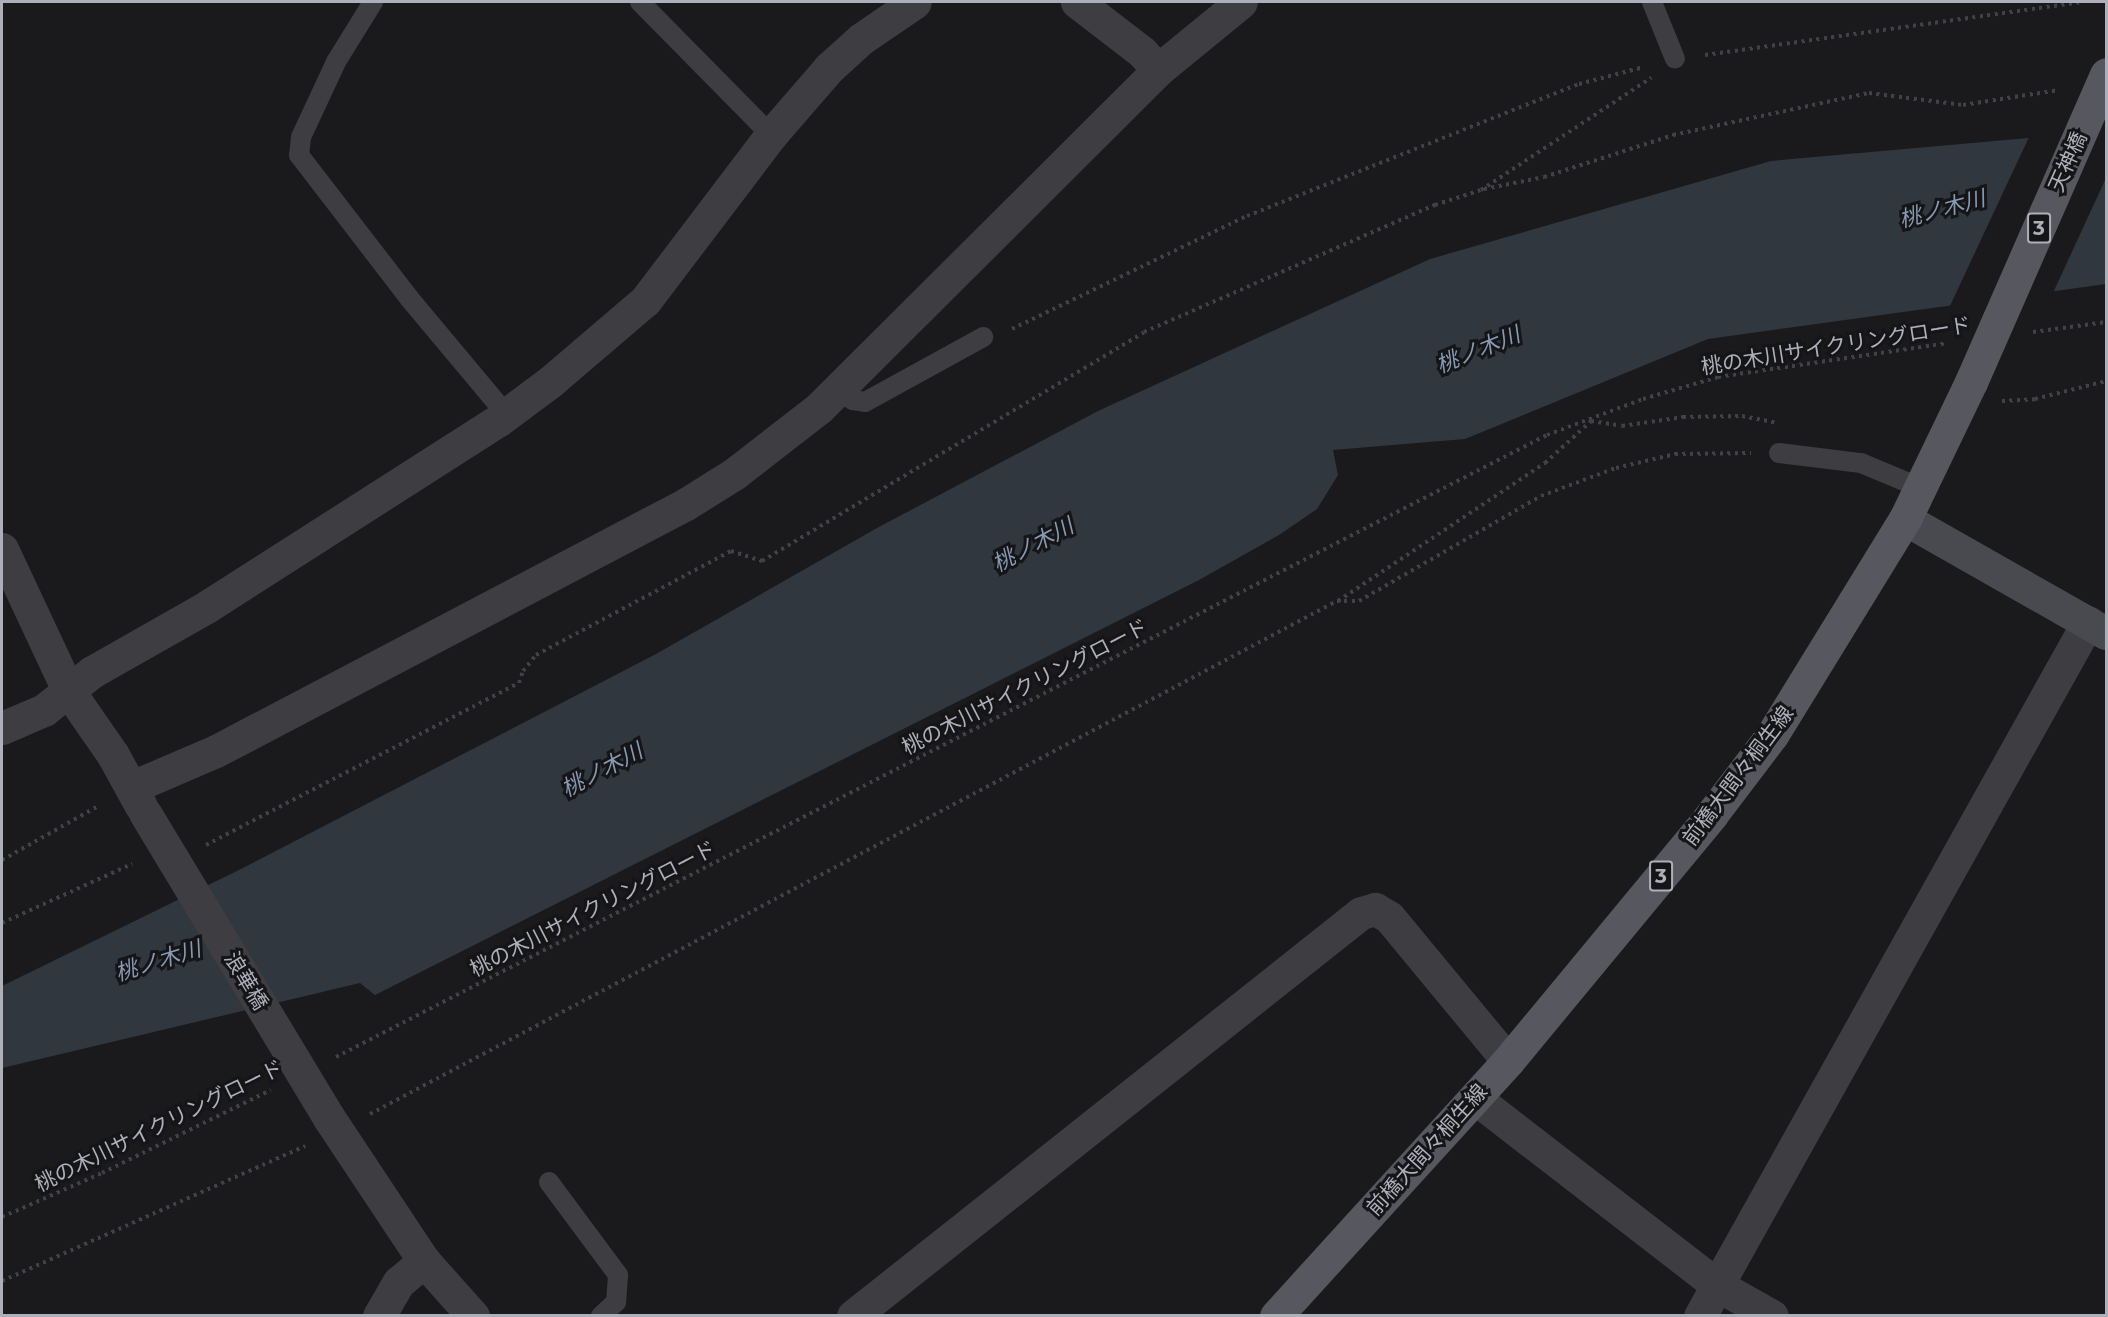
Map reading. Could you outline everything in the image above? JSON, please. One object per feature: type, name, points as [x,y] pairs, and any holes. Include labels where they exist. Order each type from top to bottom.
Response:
[{"type":"main road","name":"天神橋","points":[[1981,392],[2106,75]]},
{"type":"main road","name":"前橋大間々桐生線","points":[[1276,1316],[1508,1061],[1712,814],[1772,735],[1981,392]]},
{"type":"street","points":[[2,728],[44,710],[68,690],[218,600],[507,415],[645,301],[771,135],[829,68],[861,39],[915,2]]},
{"type":"street","points":[[1077,2],[1142,52],[1158,70]]},
{"type":"street","points":[[139,800],[216,751],[686,504],[774,444],[836,391],[1158,70],[1241,2]]},
{"type":"street","points":[[1700,1316],[2097,627],[1905,519]]},
{"type":"street","name":"浪華橋","points":[[2,549],[68,690],[139,800],[322,1130],[424,1261],[473,1316]]},
{"type":"street","points":[[853,1316],[1360,913],[1375,909],[1389,917],[1508,1061]]},
{"type":"street","points":[[1475,1098],[1717,1285],[1772,1316]]},
{"type":"street","points":[[379,1316],[399,1282],[424,1261]]},
{"type":"lane","points":[[373,2],[336,62],[301,137],[299,155],[409,298],[507,415]]},
{"type":"lane","points":[[640,2],[771,135]]},
{"type":"lane","points":[[1654,4],[1665,28],[1674,59]]},
{"type":"lane","points":[[836,391],[852,400],[865,402],[983,337]]},
{"type":"lane","points":[[1779,453],[1861,463],[1921,488]]},
{"type":"lane","points":[[549,1182],[618,1275],[616,1302],[601,1316]]},
{"type":"path","points":[[983,337],[995,337],[1258,211],[1579,84],[1674,59],[2082,2]]},
{"type":"path","points":[[1481,190],[1674,59]]},
{"type":"path","points":[[198,847],[519,683],[523,671],[536,656],[731,550],[762,561],[1144,332],[1435,205],[1481,190],[1544,177],[1673,135],[1869,93],[1963,105],[2064,89]]},
{"type":"path","points":[[2030,332],[2106,322]]},
{"type":"path","name":"桃の木川サイクリングロード","points":[[332,1059],[1547,435],[1591,421],[1643,399],[1718,377],[1959,342]]},
{"type":"path","points":[[1981,392],[2035,399],[2106,381]]},
{"type":"path","points":[[366,1116],[1337,602],[1545,463],[1591,421],[1622,426],[1683,417],[1742,416],[1783,424]]},
{"type":"path","points":[[1337,602],[1359,601],[1541,496],[1616,468],[1675,454],[1779,453]]},
{"type":"path","points":[[2,860],[139,800]]},
{"type":"path","points":[[2,923],[136,863]]},
{"type":"path","name":"桃の木川サイクリングロード","points":[[2,1216],[102,1173],[280,1085]]},
{"type":"path","points":[[2,1281],[322,1130]]},
{"type":"water","name":"桃ノ木川","points":[[2106,131],[2106,284],[1708,339],[1465,439],[1333,450],[1338,475],[1317,509],[1279,535],[1199,580],[375,995],[360,983],[2,1068],[2,986],[243,868],[656,654],[877,528],[1098,411],[1430,259],[1771,161]]},
{"type":"pier","points":[[2106,128],[2106,178],[2052,295],[1949,308],[2030,135]]}]
